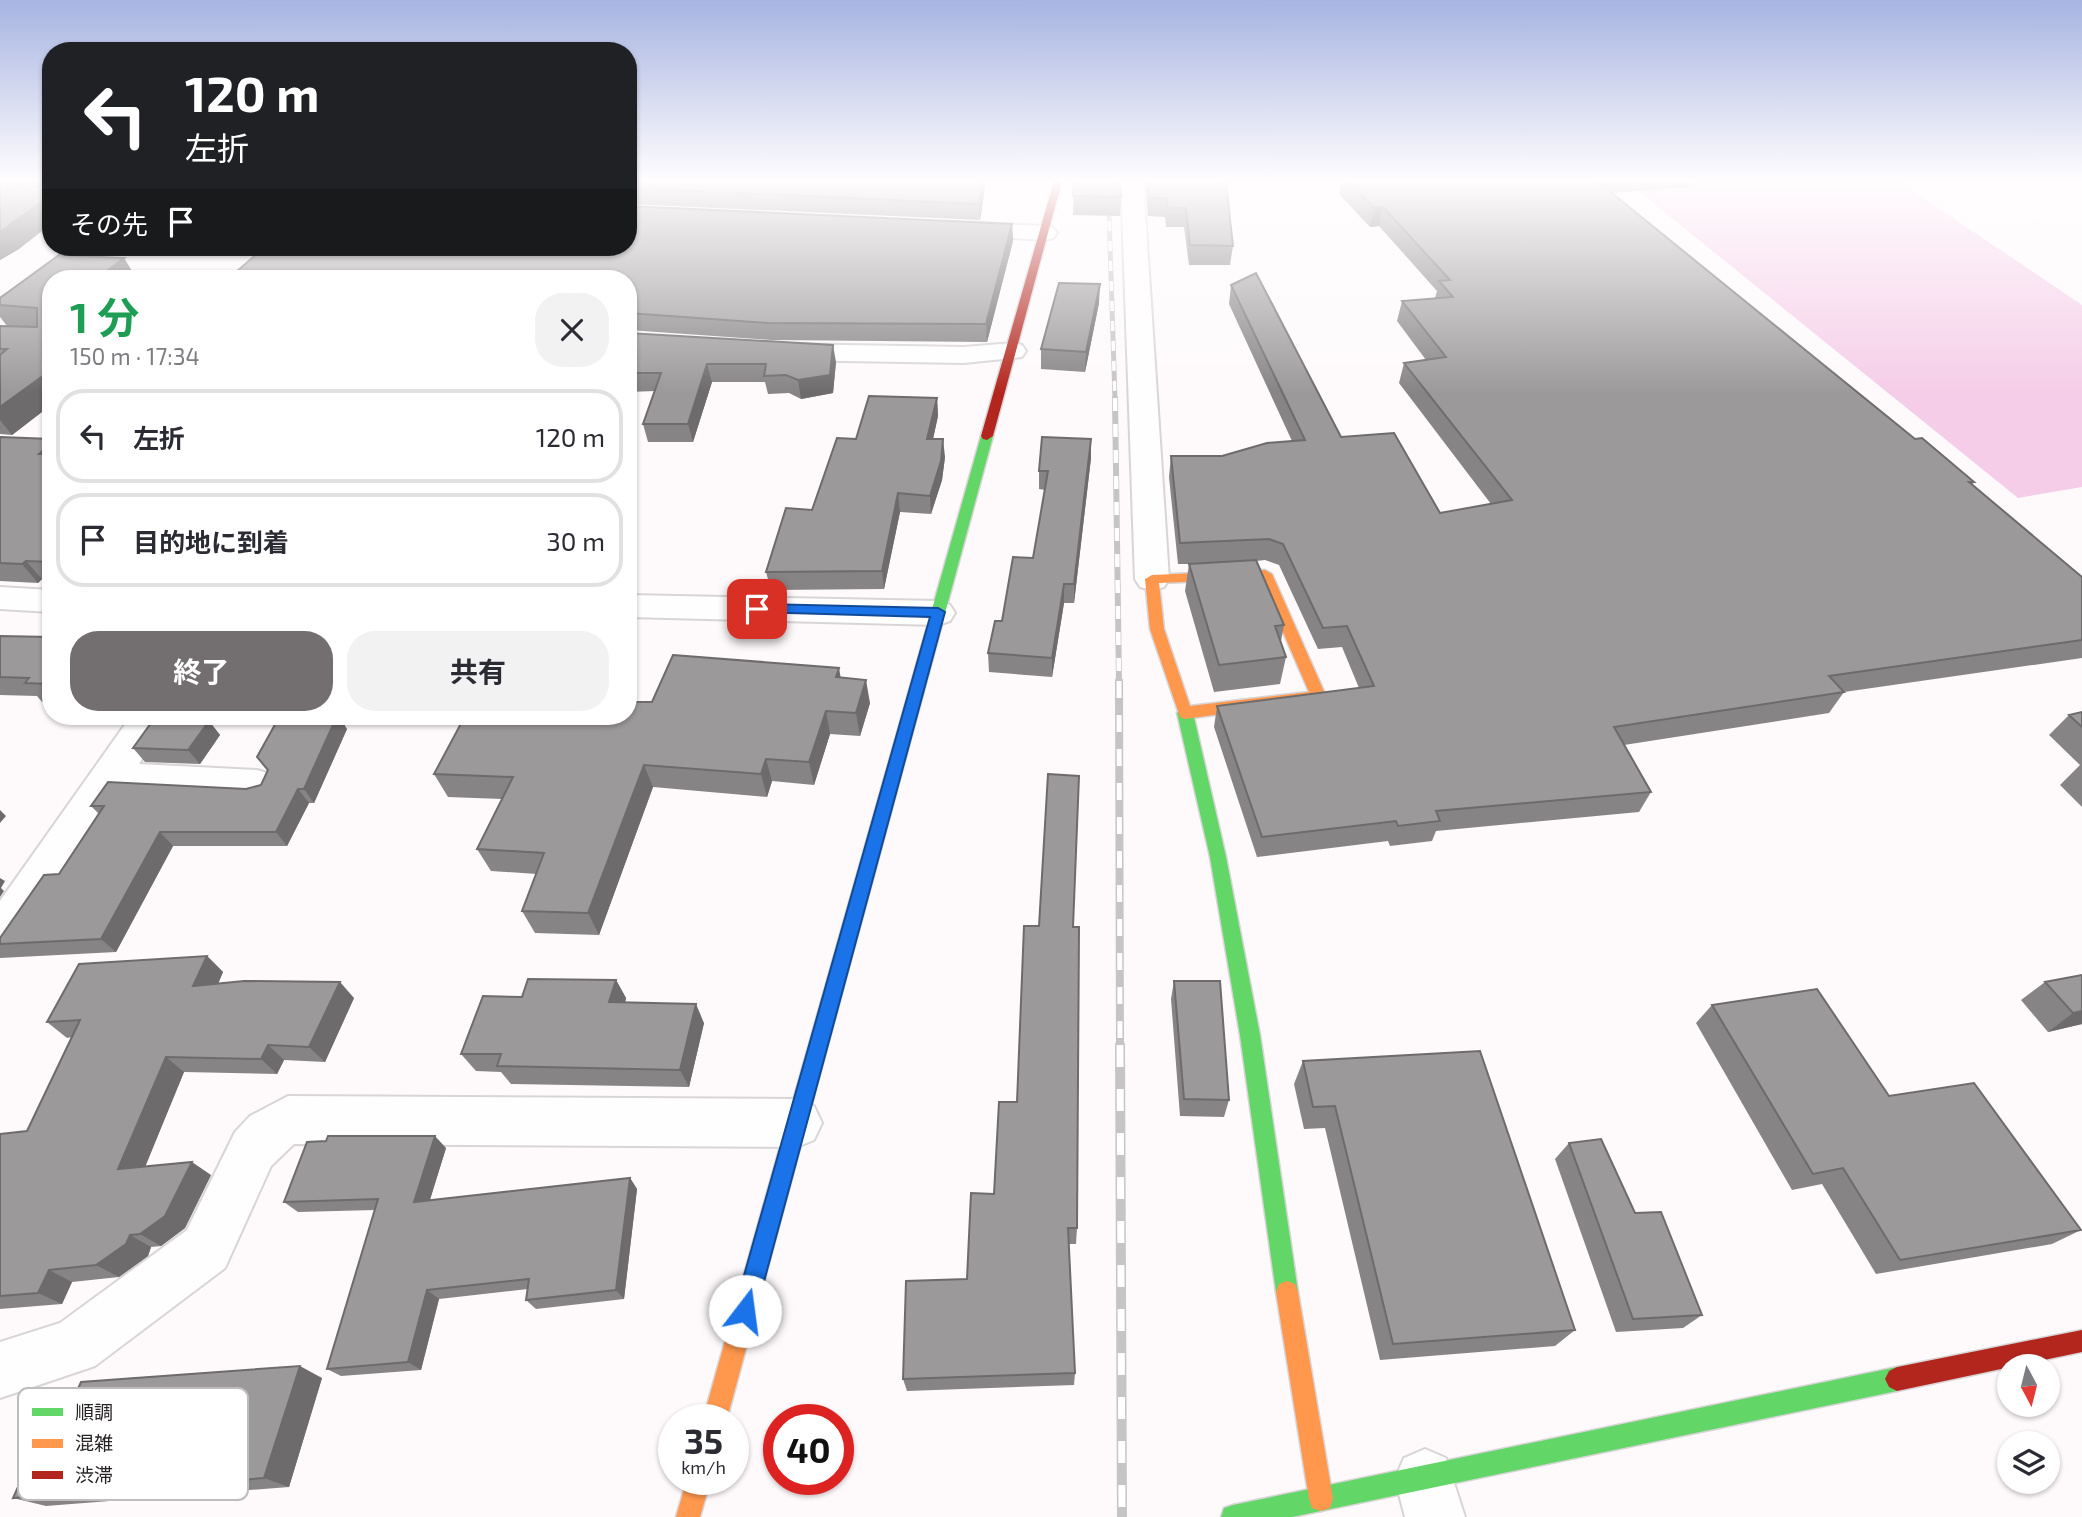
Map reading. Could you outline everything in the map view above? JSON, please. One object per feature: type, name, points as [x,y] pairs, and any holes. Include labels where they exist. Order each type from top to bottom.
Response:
[{"type":"street","points":[[719,1404],[1040,252]]},
{"type":"street","points":[[1136,252],[1152,579],[1157,629],[1185,712],[1218,857],[1250,1035],[1271,1193],[1321,1499]]},
{"type":"street","points":[[0,284],[45,256]]},
{"type":"street","points":[[52,270],[74,256]]},
{"type":"street","points":[[0,303],[42,276]]},
{"type":"street","points":[[758,350],[964,355],[1013,351]]},
{"type":"street","points":[[1152,579],[1265,574],[1318,696],[1185,712]]},
{"type":"street","points":[[0,598],[42,600]]},
{"type":"street","points":[[637,607],[938,612]]},
{"type":"street","points":[[0,936],[145,725]]},
{"type":"street","points":[[109,776],[257,785]]},
{"type":"street","points":[[0,1370],[75,1346],[206,1249],[253,1149],[267,1133],[288,1119],[797,1123]]},
{"type":"street","points":[[1233,1517],[1321,1499],[1430,1498],[2082,1341]]},
{"type":"street","points":[[688,1517],[694,1495]]},
{"type":"shaded area","points":[[1714,252],[2003,252],[2082,305],[2082,487],[2018,498]]},
{"type":"building","points":[[637,252],[1005,252],[986,324],[768,323],[637,314],[637,270],[238,270],[255,256],[637,256]]},
{"type":"building","points":[[1424,252],[1684,252],[1915,439],[1922,438],[1974,482],[1969,482],[2082,577],[2082,640],[1829,676],[1844,692],[1614,727],[1651,792],[1436,811],[1440,821],[1398,826],[1396,821],[1262,837],[1217,706],[1374,686],[1347,626],[1323,628],[1283,544],[1269,539],[1180,543],[1171,456],[1222,456],[1267,443],[1305,440],[1231,285],[1256,273],[1341,437],[1394,433],[1440,513],[1512,500],[1404,363],[1446,357],[1402,301],[1453,297],[1439,281],[1450,280]]},
{"type":"building","points":[[58,256],[124,258],[108,270],[42,270],[42,377],[0,407],[0,355],[7,349],[0,349],[0,326],[37,327],[37,308],[0,305],[0,298]]},
{"type":"building","points":[[1059,283],[1100,284],[1086,352],[1041,349]]},
{"type":"building","points":[[637,334],[833,345],[830,375],[798,380],[786,375],[764,376],[766,364],[707,364],[688,424],[643,424],[661,373],[637,373]]},
{"type":"building","points":[[869,396],[937,398],[927,439],[943,439],[941,461],[930,496],[898,493],[882,571],[766,572],[786,508],[812,510],[837,438],[856,439]]},
{"type":"building","points":[[0,437],[42,439],[42,451],[39,454],[42,454],[42,562],[0,563]]},
{"type":"building","points":[[1042,437],[1091,439],[1074,584],[1064,584],[1052,658],[988,653],[995,621],[1002,621],[1013,557],[1033,558],[1048,471],[1039,471]]},
{"type":"building","points":[[1256,560],[1284,625],[1275,626],[1286,657],[1219,665],[1189,564]]},
{"type":"building","points":[[0,636],[42,637],[42,684],[25,683],[29,678],[0,677]]},
{"type":"building","points":[[673,655],[839,668],[836,677],[866,680],[856,713],[826,711],[809,762],[766,759],[761,774],[644,765],[588,913],[522,911],[544,853],[477,849],[513,777],[434,774],[460,725],[637,725],[637,702],[652,702]]},
{"type":"building","points":[[2082,712],[2082,727],[2069,715]]},
{"type":"building","points":[[150,725],[206,725],[188,750],[133,748]]},
{"type":"building","points":[[275,725],[333,725],[304,789],[298,789],[276,832],[160,832],[101,939],[0,944],[0,938],[44,875],[59,874],[104,806],[91,806],[108,782],[246,789],[261,785],[268,770],[257,757]]},
{"type":"building","points":[[1048,774],[1079,776],[1073,927],[1079,927],[1077,1228],[1068,1228],[1075,1373],[903,1379],[906,1281],[967,1279],[971,1193],[994,1194],[999,1102],[1017,1102],[1024,926],[1039,926]]},
{"type":"building","points":[[207,956],[193,986],[244,981],[340,982],[309,1047],[268,1045],[261,1059],[166,1057],[118,1169],[192,1162],[165,1216],[140,1234],[130,1235],[126,1244],[96,1265],[49,1270],[38,1293],[0,1296],[0,1134],[27,1131],[80,1020],[47,1022],[79,964]]},
{"type":"building","points":[[2082,975],[2082,1011],[2073,1013],[2045,982]]},
{"type":"building","points":[[528,979],[616,980],[609,1002],[696,1004],[680,1070],[497,1066],[501,1054],[461,1054],[483,996],[522,997]]},
{"type":"building","points":[[1174,981],[1220,981],[1229,1100],[1184,1099]]},
{"type":"building","points":[[1817,989],[1889,1096],[1974,1083],[2081,1230],[1900,1260],[1843,1168],[1813,1174],[1712,1005]]},
{"type":"building","points":[[1480,1051],[1575,1330],[1393,1344],[1335,1106],[1313,1107],[1303,1061]]},
{"type":"building","points":[[328,1136],[435,1136],[414,1202],[630,1178],[616,1290],[526,1300],[529,1279],[427,1290],[408,1362],[327,1369],[378,1199],[284,1202],[307,1142],[326,1141]]},
{"type":"building","points":[[1601,1139],[1635,1213],[1661,1212],[1702,1315],[1633,1319],[1569,1143]]},
{"type":"building","points":[[300,1366],[264,1478],[248,1479],[248,1388],[78,1388],[81,1382]]},
{"type":"railway","points":[[1110,252],[1115,400]]},
{"type":"railway","points":[[1115,398],[1119,682]]},
{"type":"railway","points":[[1119,681],[1120,1047]]},
{"type":"railway","points":[[1120,1045],[1122,1517]]},
{"type":"traffic: fast","points":[[52,270],[74,256]]},
{"type":"traffic: fast","points":[[0,303],[42,276]]},
{"type":"traffic: fast","points":[[797,1122],[987,436]]},
{"type":"traffic: fast","points":[[1185,713],[1218,857],[1250,1035],[1287,1292]]},
{"type":"traffic: fast","points":[[1233,1517],[1897,1379]]},
{"type":"traffic: slow","points":[[1185,712],[1318,696],[1265,574],[1152,579],[1157,629],[1185,713]]},
{"type":"traffic: slow","points":[[719,1404],[797,1122]]},
{"type":"traffic: slow","points":[[1287,1292],[1321,1499]]},
{"type":"traffic: slow","points":[[688,1517],[694,1495]]},
{"type":"traffic: jam","points":[[987,436],[1038,252]]},
{"type":"traffic: jam","points":[[1897,1379],[2082,1341]]},
{"type":"route","points":[[745,1311],[938,612],[757,609]]}]
